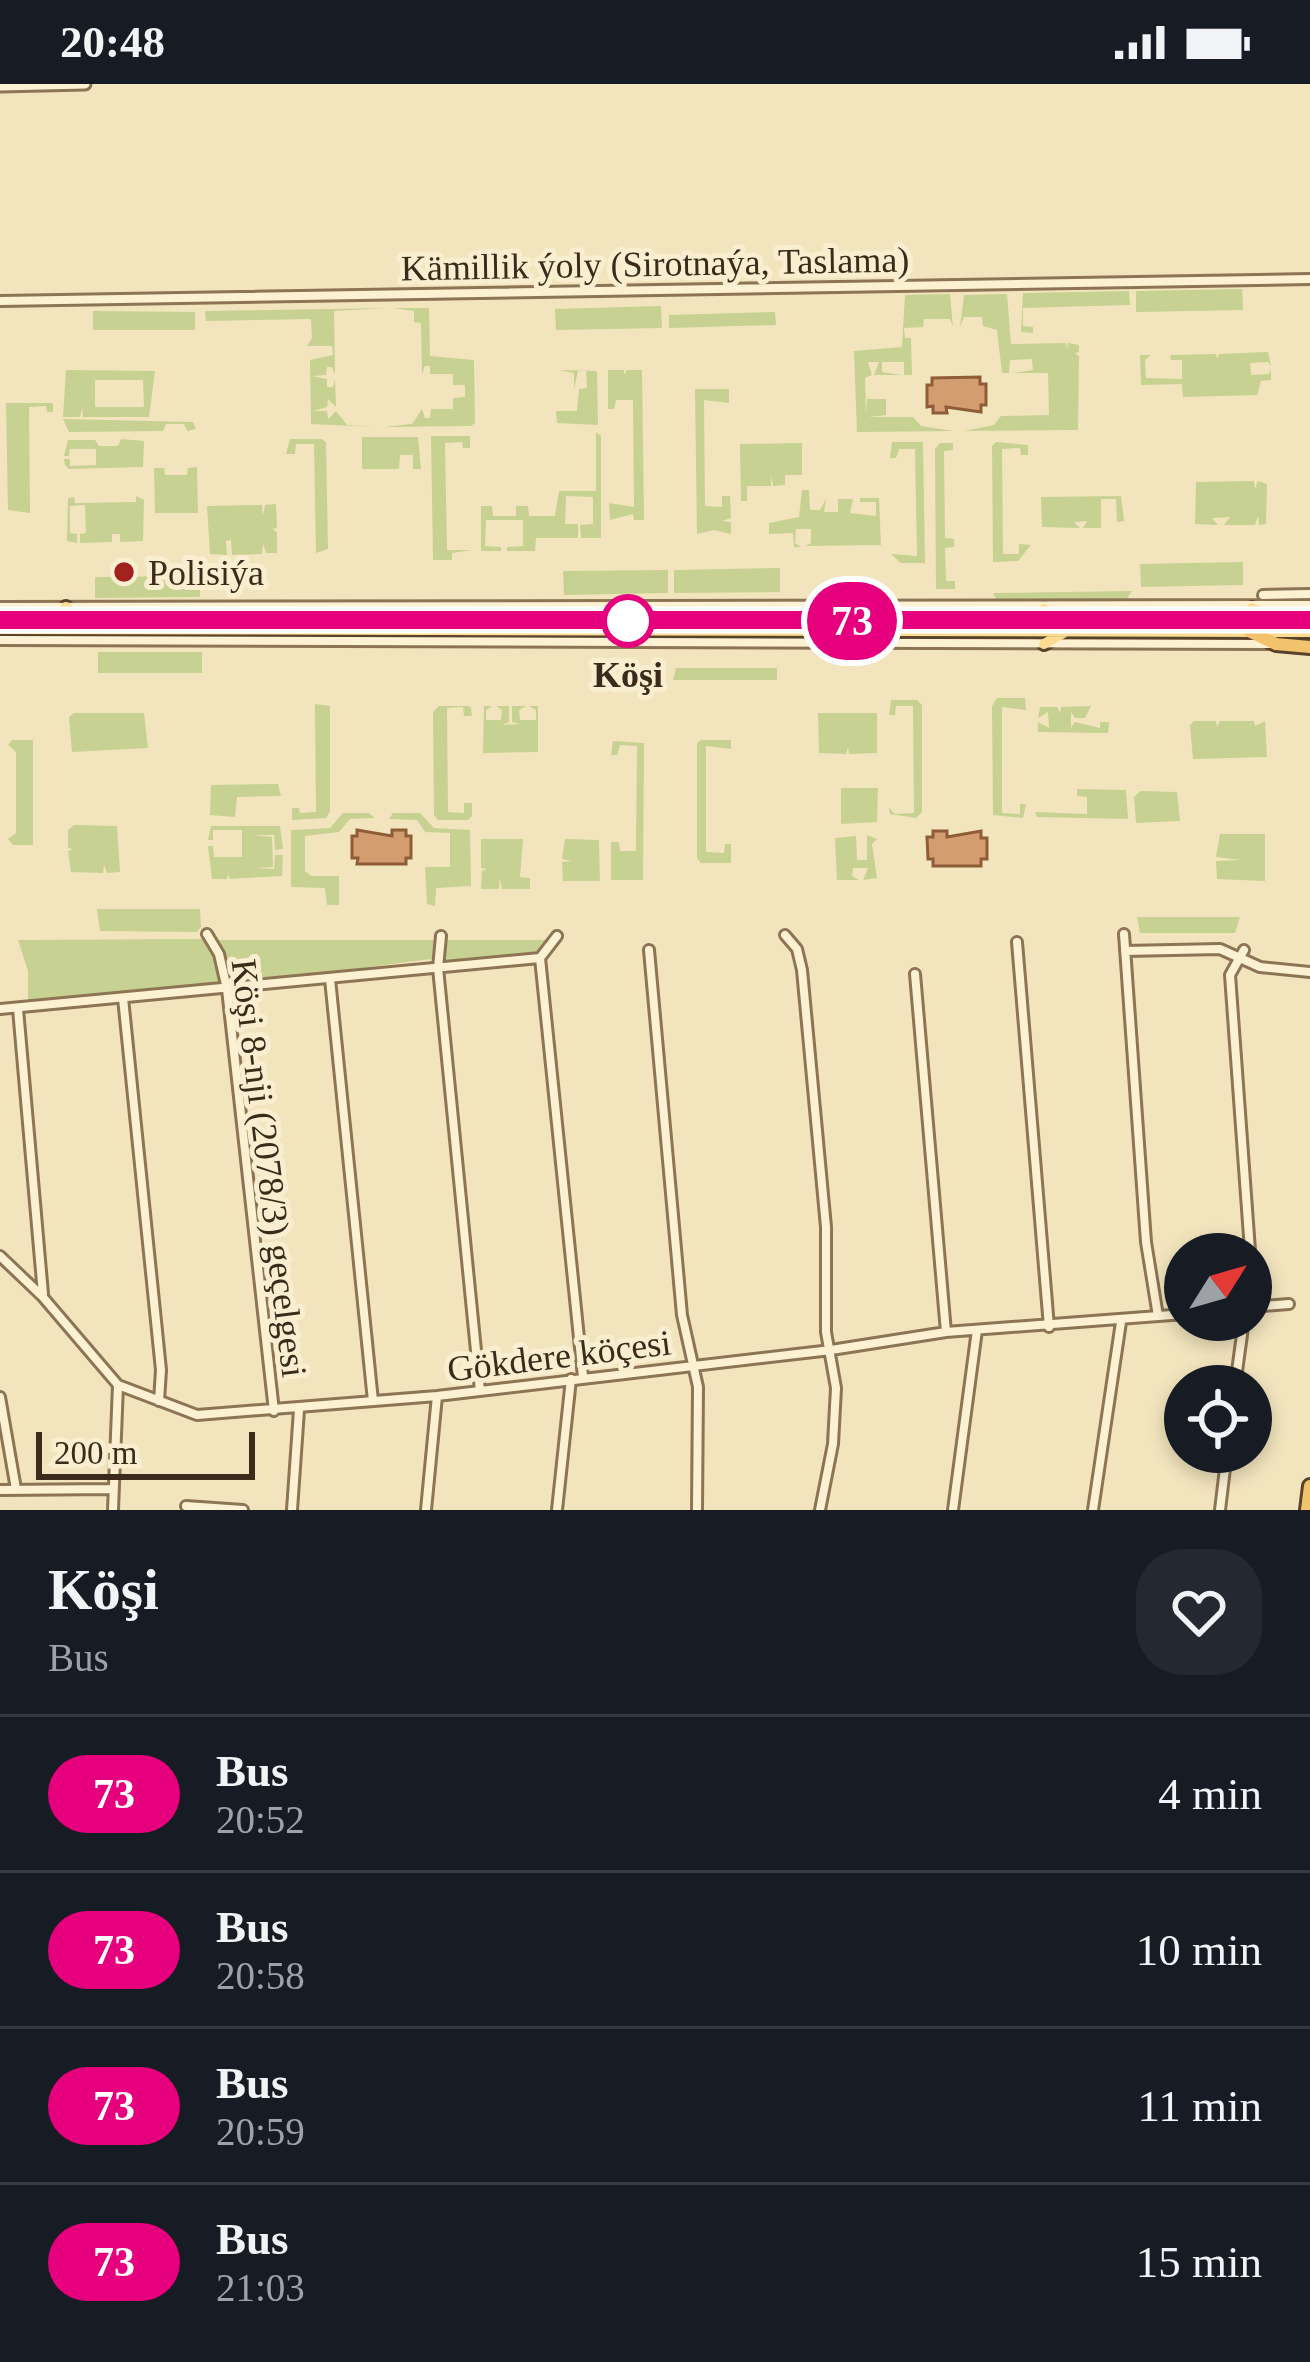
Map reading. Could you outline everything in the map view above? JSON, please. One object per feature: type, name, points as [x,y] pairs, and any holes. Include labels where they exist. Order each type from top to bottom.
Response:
[{"type":"highway","points":[[1250,632],[1276,644],[1310,647]]},
{"type":"highway","points":[[1307,1510],[1310,1486]]},
{"type":"main road","points":[[65,607],[79,624]]},
{"type":"main road","points":[[1252,608],[1278,620]]},
{"type":"main road","points":[[1044,609],[1067,626],[1310,632]]},
{"type":"main road","points":[[0,620],[1067,626],[1310,620]]},
{"type":"main road","points":[[0,629],[79,624]]},
{"type":"main road","points":[[67,641],[79,624]]},
{"type":"main road","points":[[1044,644],[1067,626]]},
{"type":"street","points":[[0,86],[85,84]]},
{"type":"street","name":"Kämillik ýoly (Sirotnaýa, Taslama)","points":[[0,301],[1310,278]]},
{"type":"street","points":[[1263,595],[1310,594]]},
{"type":"street","points":[[0,607],[1310,605]]},
{"type":"street","points":[[0,640],[1276,644]]},
{"type":"street","name":"Köşi 8-nji (2078/3) geçelgesi","points":[[207,934],[219,954],[226,989],[274,1412]]},
{"type":"street","points":[[1124,934],[1146,1242],[1158,1316]]},
{"type":"street","points":[[785,935],[797,949],[802,970],[822,1184],[826,1332],[836,1419],[820,1510]]},
{"type":"street","points":[[441,936],[438,968],[480,1391]]},
{"type":"street","points":[[556,936],[540,958],[583,1377]]},
{"type":"street","points":[[1017,942],[1049,1327]]},
{"type":"street","points":[[1124,951],[1220,949],[1285,973],[1310,972]]},
{"type":"street","points":[[649,950],[682,1315],[700,1414],[697,1510]]},
{"type":"street","points":[[1239,957],[1230,975],[1249,1233]]},
{"type":"street","points":[[0,1009],[540,958]]},
{"type":"street","points":[[915,974],[946,1332]]},
{"type":"street","points":[[330,979],[373,1401]]},
{"type":"street","points":[[123,998],[160,1370],[159,1401]]},
{"type":"street","points":[[18,1009],[42,1296]]},
{"type":"street","name":"Gökdere köçesi","points":[[0,1256],[42,1296],[118,1385],[197,1414],[274,1412],[437,1396],[946,1332],[1164,1316]]},
{"type":"street","points":[[1272,1305],[1289,1304]]},
{"type":"street","points":[[1093,1510],[1121,1322]]},
{"type":"street","points":[[953,1510],[977,1330]]},
{"type":"street","points":[[557,1510],[571,1379]]},
{"type":"street","points":[[113,1510],[118,1385]]},
{"type":"street","points":[[426,1510],[437,1396]]},
{"type":"street","points":[[0,1397],[16,1489]]},
{"type":"street","name":"Köşi 8-nji (2078/3) geçelgesi","points":[[292,1510],[299,1410]]},
{"type":"street","points":[[1220,1510],[1224,1473]]},
{"type":"street","points":[[0,1490],[111,1489]]},
{"type":"street","points":[[186,1506],[243,1510]]},
{"type":"green space","points":[[1242,289],[1243,310],[1136,312],[1136,291]]},
{"type":"green space","points":[[1129,291],[1130,305],[1023,308],[1023,326],[1033,327],[1033,333],[1021,332],[1023,293]]},
{"type":"green space","points":[[950,294],[953,327],[950,319],[924,319],[923,327],[904,328],[905,338],[911,338],[912,375],[904,375],[904,362],[882,362],[882,372],[902,375],[874,375],[879,362],[868,362],[872,375],[865,378],[866,414],[867,399],[886,399],[886,415],[868,417],[913,417],[921,426],[953,431],[857,432],[854,351],[902,347],[905,295]]},
{"type":"green space","points":[[1007,294],[1011,344],[1066,343],[1067,349],[1068,343],[1079,345],[1075,353],[1079,356],[1078,430],[964,431],[994,425],[1001,416],[1049,415],[1048,373],[1012,373],[1033,370],[1032,359],[1010,360],[1009,373],[1002,373],[997,330],[983,326],[982,317],[964,317],[960,327],[964,295]]},
{"type":"green space","points":[[661,306],[662,328],[556,330],[555,309]]},
{"type":"green space","points":[[386,308],[334,311],[335,375],[327,367],[326,375],[312,376],[327,379],[327,387],[333,387],[335,379],[336,407],[328,399],[327,407],[313,411],[327,411],[328,419],[336,411],[347,425],[376,427],[311,424],[310,360],[333,355],[332,346],[307,346],[312,338],[311,319],[206,321],[205,311]]},
{"type":"green space","points":[[393,308],[429,308],[430,356],[474,360],[475,423],[471,426],[383,427],[412,424],[422,409],[425,418],[430,418],[431,409],[453,409],[453,398],[465,397],[465,385],[453,385],[453,374],[430,374],[430,366],[425,366],[422,374],[421,323],[414,322],[414,311]]},
{"type":"green space","points":[[93,311],[195,312],[195,330],[93,330]]},
{"type":"green space","points":[[775,312],[776,325],[669,328],[669,315]]},
{"type":"green space","points":[[1268,352],[1271,366],[1250,363],[1251,375],[1269,374],[1271,369],[1271,380],[1261,381],[1257,395],[1183,397],[1182,384],[1141,385],[1140,355],[1151,355],[1145,360],[1146,378],[1182,379],[1182,360],[1171,360],[1170,355],[1216,354],[1217,359],[1219,354]]},
{"type":"green space","points":[[66,370],[155,371],[149,417],[83,417],[82,408],[80,417],[63,417]],"holes":[[[95,380],[143,380],[144,407],[95,407]]]},
{"type":"green space","points":[[559,370],[597,371],[598,425],[557,423],[556,411],[577,411],[579,389],[587,388],[586,371],[578,371],[574,389],[574,373]]},
{"type":"green space","points":[[608,370],[624,370],[624,375],[627,370],[642,370],[644,520],[634,520],[633,514],[610,520],[609,503],[634,507],[633,400],[616,400],[614,409],[608,409]]},
{"type":"green space","points":[[695,389],[729,389],[729,403],[704,400],[705,506],[722,507],[722,496],[730,496],[731,518],[722,521],[731,522],[731,534],[714,530],[697,534]]},
{"type":"green space","points":[[6,403],[53,403],[53,412],[47,412],[46,406],[29,407],[30,513],[8,510]]},
{"type":"green space","points":[[63,419],[193,422],[196,429],[166,424],[163,431],[69,432]]},
{"type":"green space","points":[[596,432],[601,436],[601,538],[581,538],[580,525],[593,524],[593,497],[566,496],[565,524],[578,524],[578,538],[536,538],[535,551],[507,551],[507,547],[523,546],[523,520],[486,520],[485,546],[501,547],[501,551],[481,551],[481,506],[492,506],[493,516],[516,516],[516,506],[528,506],[529,516],[555,516],[559,491],[596,491]]},
{"type":"green space","points":[[431,436],[470,436],[470,448],[463,448],[462,442],[445,443],[447,550],[472,550],[452,553],[452,560],[433,560]]},
{"type":"green space","points":[[362,437],[418,437],[421,469],[413,469],[413,455],[400,455],[399,469],[362,469]]},
{"type":"green space","points":[[121,439],[144,441],[143,467],[69,469],[65,465],[64,459],[70,459],[70,466],[96,465],[96,449],[70,449],[69,456],[64,456],[68,440],[118,446]]},
{"type":"green space","points":[[290,439],[326,443],[328,549],[316,553],[314,444],[296,444],[295,454],[286,454]]},
{"type":"green space","points":[[892,442],[923,442],[925,563],[901,563],[891,554],[917,556],[915,449],[899,449],[896,458],[890,458]]},
{"type":"green space","points":[[996,442],[1028,445],[1028,455],[1021,455],[1020,448],[1002,449],[1003,554],[1019,554],[1019,544],[1031,545],[1018,561],[993,562],[992,446]]},
{"type":"green space","points":[[802,443],[802,475],[785,475],[785,485],[773,486],[771,475],[771,486],[747,486],[747,501],[741,501],[740,444]]},
{"type":"green space","points":[[940,443],[953,443],[953,450],[944,451],[945,538],[954,539],[954,547],[945,548],[946,581],[955,581],[955,589],[936,589],[935,449]]},
{"type":"green space","points":[[197,467],[198,513],[155,513],[154,468],[164,468],[165,475],[187,475],[188,468]]},
{"type":"green space","points":[[1254,481],[1255,489],[1258,481],[1267,484],[1266,524],[1259,525],[1258,516],[1255,525],[1224,525],[1230,517],[1212,518],[1218,525],[1195,524],[1196,482]]},
{"type":"green space","points":[[802,490],[809,490],[810,510],[820,510],[826,499],[824,512],[838,512],[838,499],[853,499],[850,513],[876,516],[876,502],[860,502],[860,498],[879,498],[881,545],[805,546],[811,543],[811,529],[796,529],[795,543],[801,547],[794,547],[793,533],[769,534],[769,523],[799,517]]},
{"type":"green space","points":[[136,496],[144,500],[143,541],[120,542],[120,534],[112,534],[112,542],[80,543],[80,534],[86,533],[85,505],[70,506],[70,533],[77,534],[77,543],[67,541],[68,498],[74,497],[75,503],[136,502]]},
{"type":"green space","points":[[1121,496],[1124,521],[1117,522],[1116,499],[1101,499],[1101,528],[1083,528],[1087,521],[1074,522],[1080,528],[1042,527],[1041,497]]},
{"type":"green space","points":[[276,504],[277,528],[272,529],[277,532],[277,553],[266,553],[263,544],[262,554],[232,555],[231,540],[226,541],[227,555],[210,554],[207,506],[262,505],[263,516],[265,505]]},
{"type":"green space","points":[[1243,562],[1243,585],[1141,587],[1140,564]]},
{"type":"green space","points":[[780,568],[780,592],[674,593],[674,570]]},
{"type":"green space","points":[[668,570],[668,593],[564,595],[563,571]]},
{"type":"green space","points":[[200,576],[200,597],[95,598],[95,577]]},
{"type":"green space","points":[[1132,591],[1124,603],[998,603],[993,593]]},
{"type":"green space","points":[[98,652],[202,652],[202,673],[98,673]]},
{"type":"green space","points":[[676,668],[777,668],[777,680],[673,680]]},
{"type":"green space","points":[[997,698],[1025,698],[1026,710],[1002,707],[1002,813],[1020,814],[1020,804],[1026,804],[1023,818],[993,815],[992,706]]},
{"type":"green space","points":[[891,700],[917,700],[922,705],[922,812],[916,818],[890,814],[889,808],[895,814],[914,813],[913,706],[896,706],[895,715],[889,715]]},
{"type":"green space","points":[[315,704],[330,706],[330,811],[326,818],[292,820],[292,808],[299,808],[300,813],[316,812]]},
{"type":"green space","points":[[439,706],[469,706],[471,708],[472,716],[464,716],[463,707],[447,708],[448,812],[464,813],[464,803],[472,803],[468,820],[438,820],[434,815],[433,712]]},
{"type":"green space","points":[[484,706],[492,706],[486,710],[486,720],[501,720],[502,710],[496,706],[509,706],[509,722],[502,725],[520,724],[512,722],[512,706],[526,706],[519,710],[520,720],[536,720],[536,710],[529,706],[538,706],[538,752],[483,753]]},
{"type":"green space","points":[[1091,706],[1085,718],[1075,718],[1071,712],[1071,728],[1075,722],[1100,728],[1100,722],[1109,722],[1108,733],[1038,732],[1038,722],[1049,728],[1048,712],[1038,718],[1040,707],[1057,707],[1060,713],[1061,707]]},
{"type":"green space","points":[[74,713],[144,713],[148,748],[72,752],[69,717]]},
{"type":"green space","points":[[818,713],[877,713],[877,753],[849,754],[848,747],[846,754],[819,753]]},
{"type":"green space","points":[[1216,721],[1217,727],[1220,721],[1254,721],[1255,726],[1265,721],[1267,757],[1193,759],[1190,725]]},
{"type":"green space","points":[[12,740],[33,740],[33,845],[13,845],[8,839],[16,833],[16,752],[8,745]]},
{"type":"green space","points":[[731,740],[731,749],[706,746],[706,852],[724,853],[725,844],[731,844],[731,863],[701,863],[697,858],[697,743]]},
{"type":"green space","points":[[613,741],[644,743],[643,880],[611,880],[611,842],[619,842],[620,851],[636,851],[637,746],[620,745],[617,755],[611,755]]},
{"type":"green space","points":[[278,784],[281,796],[237,797],[235,817],[210,815],[211,785]]},
{"type":"green space","points":[[841,788],[878,788],[877,822],[841,824]]},
{"type":"green space","points":[[1077,789],[1126,790],[1128,819],[1037,817],[1035,812],[1087,814],[1087,797],[1077,796]]},
{"type":"green space","points":[[1140,791],[1177,792],[1180,821],[1136,823],[1134,797]]},
{"type":"green space","points":[[343,813],[369,813],[375,818],[350,819],[339,832],[305,836],[305,871],[311,876],[339,876],[339,905],[327,905],[325,888],[291,887],[291,830],[330,828]]},
{"type":"green space","points":[[393,813],[420,813],[434,828],[470,830],[471,886],[436,888],[435,906],[427,904],[425,867],[450,867],[450,833],[425,832],[417,820],[389,819]]},
{"type":"green space","points":[[74,825],[117,826],[120,872],[107,873],[104,865],[103,873],[71,872],[68,851],[73,849],[68,848],[68,830]]},
{"type":"green space","points":[[211,826],[280,826],[283,849],[275,850],[274,835],[253,835],[272,837],[273,867],[253,868],[274,869],[275,855],[283,855],[282,876],[230,879],[228,874],[227,879],[212,879],[208,846],[213,846],[214,857],[242,857],[242,830],[213,830],[213,840],[208,840]]},
{"type":"green space","points":[[1220,834],[1265,834],[1265,881],[1217,879],[1216,861],[1241,860],[1216,857]]},
{"type":"green space","points":[[867,835],[877,839],[872,844],[877,878],[863,880],[868,868],[853,868],[852,876],[859,880],[837,880],[835,838],[856,836],[857,860],[867,860]]},
{"type":"green space","points":[[481,839],[523,839],[520,877],[530,878],[530,889],[502,889],[500,878],[499,889],[481,889],[482,871],[487,869],[481,868]]},
{"type":"green space","points":[[565,839],[599,840],[600,881],[563,881],[562,862],[572,861],[562,859]]},
{"type":"green space","points":[[97,909],[200,909],[201,927],[197,932],[100,931]]},
{"type":"green space","points":[[1137,917],[1240,917],[1235,933],[1140,933]]},
{"type":"green space","points":[[208,939],[223,984],[28,1003],[28,971],[18,940]]},
{"type":"green space","points":[[216,940],[437,940],[438,958],[233,985]]},
{"type":"green space","points":[[446,940],[550,940],[543,951],[443,961]]},
{"type":"building","points":[[980,377],[980,384],[986,384],[986,405],[981,405],[981,412],[946,407],[947,413],[933,413],[933,406],[927,407],[927,385],[932,385],[932,378]]},
{"type":"building","points":[[357,830],[392,836],[392,830],[406,830],[406,836],[411,836],[411,858],[406,858],[406,864],[357,864],[358,858],[352,858],[352,836],[357,836]]},
{"type":"building","points":[[933,831],[947,831],[947,837],[981,831],[981,838],[987,838],[987,859],[981,859],[981,866],[933,866],[927,837],[933,837]]},
{"type":"bus line","name":"73","points":[[0,620],[1310,620]]},
{"type":"place","name":"Polisiýa","points":[[124,572]]},
{"type":"place","name":"Köşi","points":[[628,621]]}]
